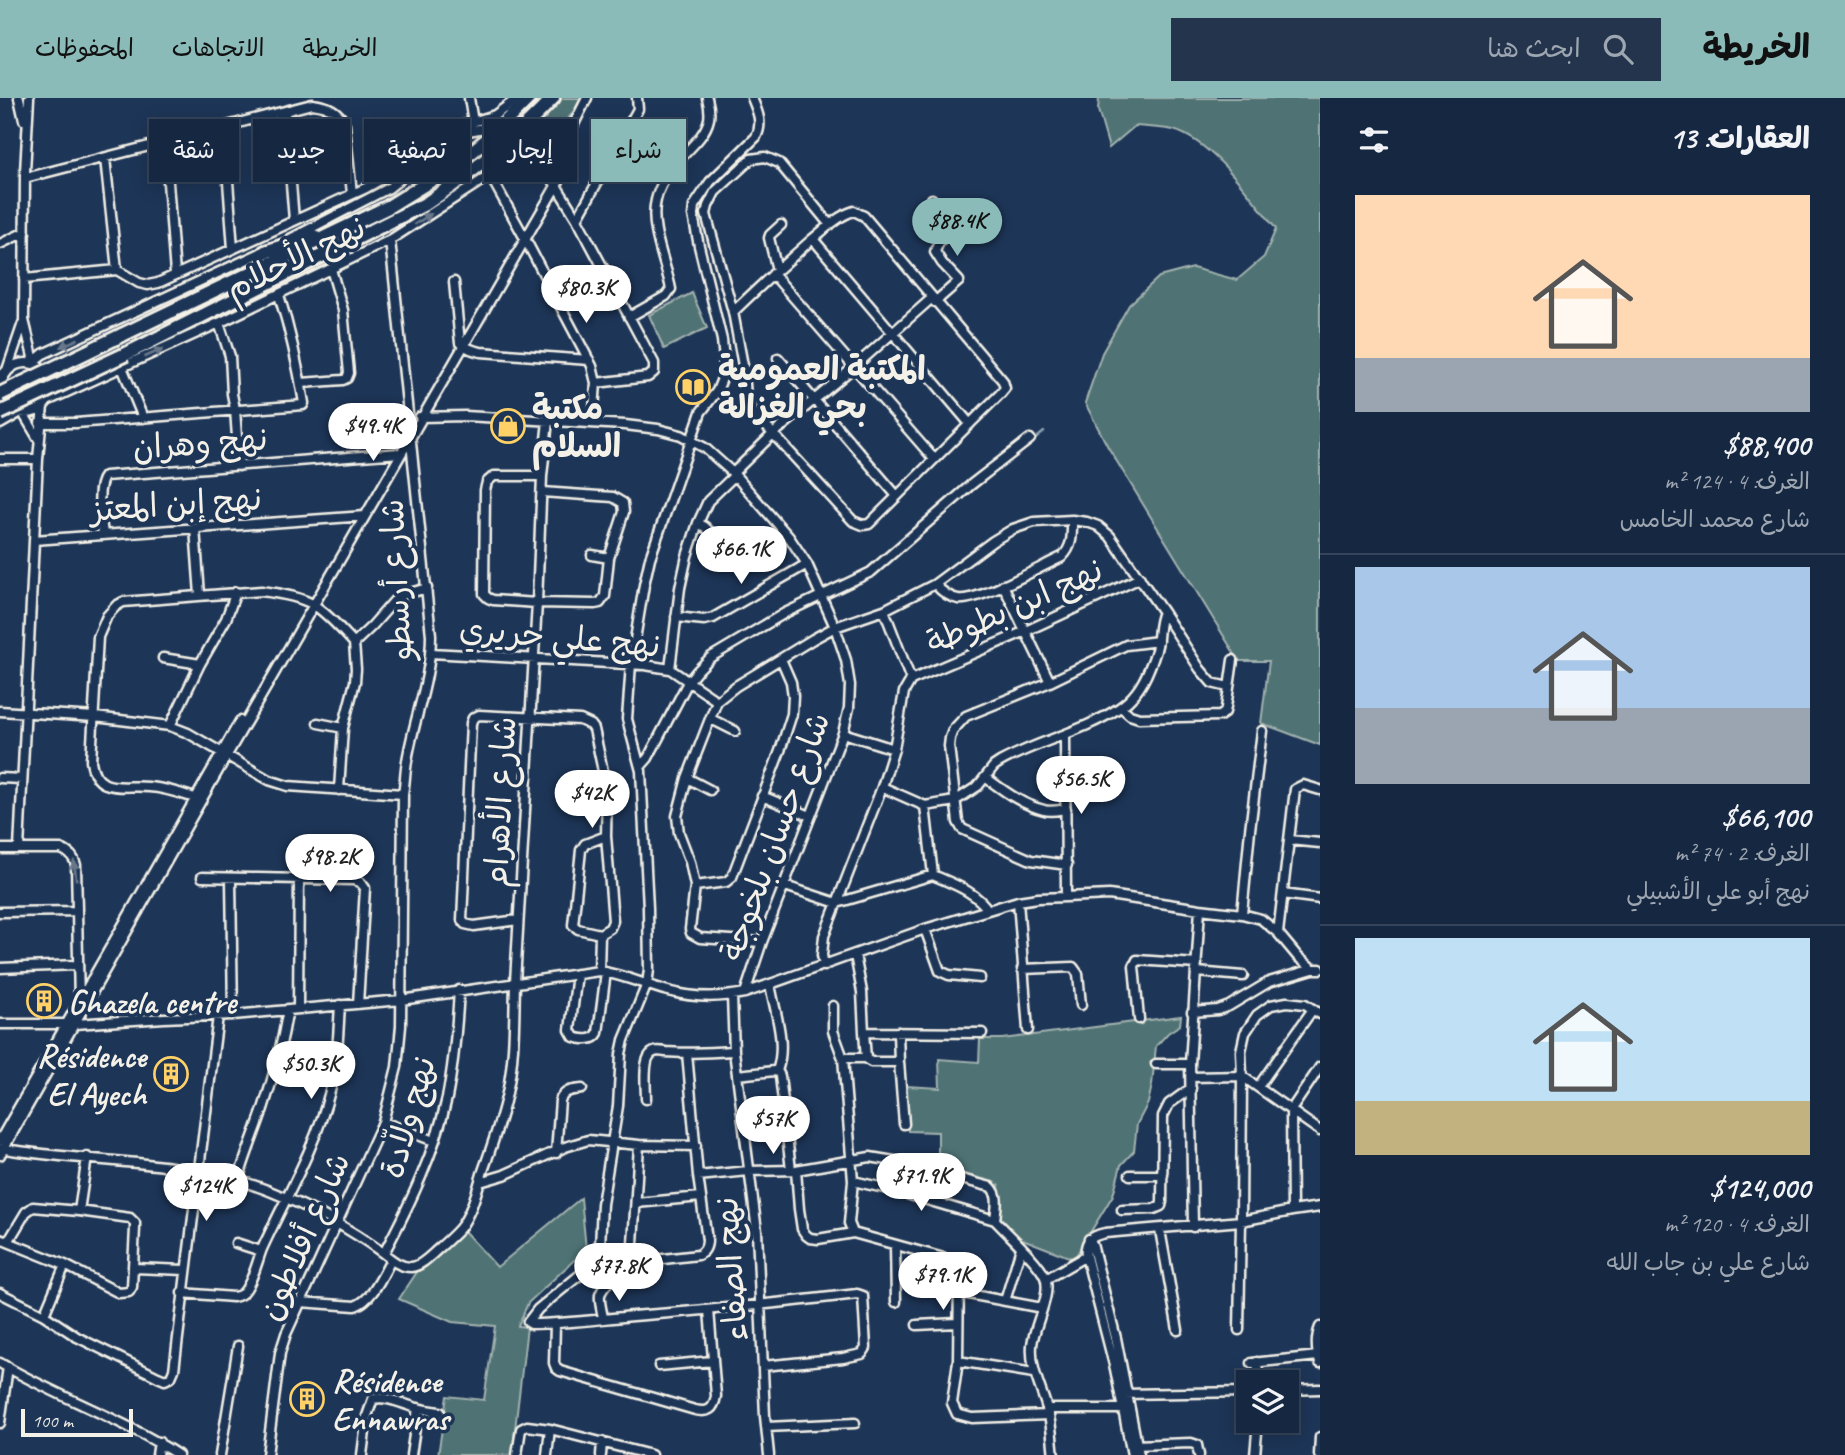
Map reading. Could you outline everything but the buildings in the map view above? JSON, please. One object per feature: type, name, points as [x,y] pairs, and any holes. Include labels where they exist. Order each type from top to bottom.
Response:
[{"type":"highway","points":[[0,394],[388,207],[453,167],[489,138],[529,98]]},
{"type":"highway","points":[[0,413],[126,354],[427,203],[488,159],[553,98]]},
{"type":"highway","points":[[265,251],[314,236],[417,190]]},
{"type":"main road","points":[[0,423],[21,412]]},
{"type":"street","points":[[19,98],[24,112],[24,320],[32,363]]},
{"type":"street","points":[[25,175],[29,98]]},
{"type":"street","points":[[469,98],[474,122]]},
{"type":"street","points":[[24,279],[117,270],[139,283],[148,285],[352,194],[394,172],[449,131],[495,115],[508,102],[518,98]]},
{"type":"street","points":[[574,119],[587,98]]},
{"type":"street","points":[[577,219],[638,109],[637,98]]},
{"type":"street","points":[[629,317],[666,296],[671,289],[655,224],[654,208],[661,187],[674,164],[695,144],[704,130],[709,119],[708,98]]},
{"type":"street","points":[[752,98],[761,124],[756,137],[710,182],[694,205],[695,226],[722,340],[724,360],[721,382],[701,412],[650,558],[631,664],[627,719],[641,766],[650,949],[647,984],[624,1040],[618,1107],[602,1204],[600,1247],[592,1265],[528,1320],[531,1324],[555,1324],[861,1295],[864,1300],[865,1351],[858,1355],[763,1366]]},
{"type":"street","points":[[239,124],[312,104],[335,110],[345,125],[352,194]]},
{"type":"street","points":[[285,112],[294,220]]},
{"type":"street","points":[[4,373],[16,365],[32,363],[43,354],[265,251],[388,188],[454,138],[468,131],[484,128]]},
{"type":"street","points":[[25,175],[149,146]]},
{"type":"street","points":[[105,158],[117,270]]},
{"type":"street","points":[[733,312],[813,239],[854,211],[861,214],[1004,384],[1000,394],[869,524],[853,522],[753,412],[746,397],[733,312],[706,215],[715,192],[751,159],[765,158],[779,163],[830,225]]},
{"type":"street","name":"نهج الأحلام","points":[[45,404],[390,240],[484,178]]},
{"type":"street","points":[[168,182],[175,274]]},
{"type":"street","points":[[228,182],[233,249]]},
{"type":"street","points":[[493,182],[589,360],[596,383],[593,423]]},
{"type":"street","points":[[300,1302],[355,1306],[369,1296],[391,1260],[337,1223],[287,1198],[238,1181],[198,1171],[1,1148],[198,799],[555,183],[654,363],[654,372],[648,377],[596,383]]},
{"type":"street","points":[[670,669],[687,556],[708,501],[773,434],[893,332],[959,281],[935,252],[946,225],[932,199]]},
{"type":"street","points":[[780,225],[769,238],[775,272],[934,459]]},
{"type":"street","points":[[0,244],[25,232]]},
{"type":"street","points":[[813,239],[970,424]]},
{"type":"street","name":"شارع أرسطو","points":[[390,240],[430,617],[431,653],[407,760],[404,794],[401,1000]]},
{"type":"street","points":[[301,383],[343,380],[349,373],[343,310],[331,269]]},
{"type":"street","points":[[454,282],[462,344]]},
{"type":"street","points":[[40,423],[76,423],[303,405],[291,334],[279,295]]},
{"type":"street","points":[[24,320],[4,373],[1,386],[3,399],[12,409],[21,412],[30,412],[45,404]]},
{"type":"street","points":[[219,323],[230,356],[239,466]]},
{"type":"street","points":[[462,344],[473,351],[589,360]]},
{"type":"street","points":[[779,358],[897,496]]},
{"type":"street","points":[[19,849],[40,423],[51,388],[48,376],[32,363]]},
{"type":"street","points":[[122,367],[143,418]]},
{"type":"street","points":[[21,412],[39,440]]},
{"type":"street","name":"شارع حسان بلخوجة","points":[[420,417],[465,416],[593,423],[658,429],[692,440],[734,474],[789,537],[807,564],[835,627],[846,660],[850,685],[849,708],[843,733],[745,993]]},
{"type":"street","name":"شارع الأهرام","points":[[391,1260],[410,1267],[419,1265],[460,1227],[480,1182],[507,1091],[514,1031],[542,476],[548,421]]},
{"type":"street","points":[[641,766],[688,682],[703,664],[785,613],[870,572],[972,484],[1030,439]]},
{"type":"street","name":"نهج وهران","points":[[103,534],[99,490],[100,482],[105,476],[398,453]]},
{"type":"street","points":[[0,460],[38,459]]},
{"type":"street","points":[[542,476],[494,476],[487,482],[484,594],[493,600],[600,603],[605,596],[609,558],[624,512],[623,503],[613,497],[542,492]]},
{"type":"street","name":"نهج إبن المعتز","points":[[34,540],[362,516]]},
{"type":"street","points":[[935,584],[944,593],[960,599],[969,599],[1003,585],[1062,557],[1072,541],[1072,520]]},
{"type":"street","points":[[762,942],[700,938],[691,933],[690,929],[695,886],[690,862],[679,833],[677,816],[687,778],[717,701],[736,686],[835,627],[884,610],[935,584],[1013,529],[1034,522],[1072,520],[1098,527],[1110,536],[1200,669],[1212,683],[1228,687]]},
{"type":"street","points":[[698,523],[725,547]]},
{"type":"street","points":[[195,528],[200,595]]},
{"type":"street","points":[[592,555],[609,558]]},
{"type":"street","points":[[676,617],[704,620],[713,618],[807,564]]},
{"type":"street","name":"نهج ابن بطوطة","points":[[911,680],[1140,578]]},
{"type":"street","points":[[1003,585],[1050,682]]},
{"type":"street","points":[[354,643],[402,595],[427,589]]},
{"type":"street","points":[[198,799],[166,789],[108,785],[93,773],[91,761],[98,636],[107,615],[116,606],[131,600],[261,591],[282,594],[311,604],[334,622],[354,643],[356,669],[343,728],[339,790]]},
{"type":"street","points":[[170,726],[200,664],[226,619],[236,592]]},
{"type":"street","points":[[824,966],[822,943],[882,787],[894,750],[904,692],[911,680],[884,610]]},
{"type":"street","points":[[882,787],[925,806],[955,801],[970,792],[994,766],[1008,757],[1065,735],[1121,707],[1136,692],[1151,666],[1163,612]]},
{"type":"street","points":[[1067,865],[1035,862],[965,831],[958,822],[950,738],[966,716],[1050,682],[1126,645],[1158,640]]},
{"type":"street","name":"نهج علي حريري","points":[[431,653],[631,664],[670,669],[717,701]]},
{"type":"street","points":[[163,659],[200,664]]},
{"type":"street","points":[[695,886],[730,880],[780,751],[792,715],[793,696],[791,682],[781,659]]},
{"type":"street","points":[[1121,707],[1130,715],[1139,718],[1216,717],[1226,711],[1233,660]]},
{"type":"street","points":[[0,711],[95,717],[170,726],[188,733],[269,780],[288,786],[404,794]]},
{"type":"street","points":[[518,920],[474,926],[465,924],[462,920],[473,718],[479,715],[580,720],[594,729],[607,790],[606,836],[613,921],[610,928],[600,934],[578,929],[573,925],[581,850],[585,844],[606,836]]},
{"type":"street","points":[[710,719],[735,731]]},
{"type":"street","points":[[318,723],[343,728]]},
{"type":"street","points":[[1242,914],[1262,731]]},
{"type":"street","points":[[843,733],[894,750]]},
{"type":"street","points":[[1065,735],[1066,897]]},
{"type":"street","points":[[579,782],[604,775]]},
{"type":"street","points":[[985,777],[1007,793],[1040,809],[1066,809]]},
{"type":"street","points":[[0,778],[22,779]]},
{"type":"street","points":[[687,778],[710,790]]},
{"type":"street","points":[[1278,933],[1296,789],[1303,785],[1320,790]]},
{"type":"street","points":[[762,796],[810,816]]},
{"type":"street","points":[[925,806],[933,875]]},
{"type":"street","points":[[1289,840],[1320,843]]},
{"type":"street","points":[[0,849],[61,849],[71,855],[76,865],[80,1007]]},
{"type":"street","points":[[785,886],[837,903],[933,875],[974,895],[988,909]]},
{"type":"street","points":[[202,877],[360,882],[365,888],[358,1004]]},
{"type":"street","points":[[231,879],[233,1015]]},
{"type":"street","points":[[298,1009],[299,879]]},
{"type":"street","points":[[1283,894],[1320,899]]},
{"type":"street","points":[[0,1024],[71,1024],[233,1015],[401,1000],[603,971],[690,996],[732,996],[988,909],[1038,898],[1109,895],[1261,919],[1278,933],[1298,957],[1316,969]]},
{"type":"street","points":[[1018,901],[1028,1030]]},
{"type":"street","points":[[1193,1227],[1190,1064],[1200,909]]},
{"type":"street","points":[[0,912],[77,911]]},
{"type":"street","points":[[925,929],[940,971],[949,975],[979,978]]},
{"type":"street","points":[[577,974],[570,1030],[574,1037],[591,1039],[598,1033],[603,971],[600,934]]},
{"type":"street","points":[[855,955],[862,992],[865,1058]]},
{"type":"street","points":[[1139,1018],[1134,966],[1138,960],[1243,976]]},
{"type":"street","points":[[0,968],[77,965]]},
{"type":"street","points":[[1022,969],[1073,967],[1078,974],[1081,1005]]},
{"type":"street","points":[[1192,1012],[1218,1010],[1269,982],[1316,969]]},
{"type":"street","points":[[770,984],[782,1048],[777,1071],[780,1076],[802,1229],[806,1235],[818,1239],[853,1233],[953,1261],[959,1274],[958,1361],[952,1403],[957,1414],[971,1418],[1126,1409]]},
{"type":"street","name":"نهج ولاّدة","points":[[384,1253],[422,1175],[446,1100],[453,1062],[459,990]]},
{"type":"street","name":"نهج الصفاء","points":[[732,996],[734,1051],[757,1231],[769,1455]]},
{"type":"street","name":"شارع أفلاطون","points":[[267,1455],[280,1353],[300,1302],[383,1122],[397,1067],[401,1000]]},
{"type":"street","points":[[1239,1329],[1241,1051],[1245,1033],[1257,1015],[1271,1005],[1287,1002],[1305,1004],[1316,1012],[1258,1087]]},
{"type":"street","points":[[182,1293],[233,1297],[246,1290],[316,1132],[330,1091],[337,1054],[340,1005]]},
{"type":"street","points":[[833,1006],[833,1031],[843,1058],[853,1181],[849,1223],[853,1233]]},
{"type":"street","points":[[238,1181],[274,1073],[288,1009]]},
{"type":"street","points":[[0,1293],[44,1315],[77,1337],[162,1379],[169,1379],[174,1370],[218,1016]]},
{"type":"street","points":[[864,1032],[982,1033]]},
{"type":"street","points":[[898,1032],[904,1124]]},
{"type":"street","points":[[646,1099],[645,1073],[649,1055],[656,1051],[687,1054],[734,1051]]},
{"type":"street","points":[[603,1318],[601,1293],[632,1260],[658,1260],[702,1254],[706,1248],[687,1054]]},
{"type":"street","points":[[843,1058],[898,1062]]},
{"type":"street","points":[[1156,1064],[1190,1064]]},
{"type":"street","points":[[1292,1211],[1291,1110],[1320,1067]]},
{"type":"street","points":[[737,1075],[777,1071]]},
{"type":"street","points":[[1191,1077],[1242,1076],[1320,1129]]},
{"type":"street","points":[[1122,1210],[1158,1209],[1162,1202],[1164,1111],[1191,1088]]},
{"type":"street","points":[[556,1153],[560,1100],[564,1093],[582,1089]]},
{"type":"street","points":[[383,1122],[434,1140]]},
{"type":"street","points":[[480,1182],[504,1175],[577,1142],[588,1140],[639,1145],[696,1146]]},
{"type":"street","points":[[632,1260],[639,1145]]},
{"type":"street","points":[[79,1210],[86,1157]]},
{"type":"street","points":[[698,1176],[794,1170],[870,1157],[991,1186],[997,1199],[995,1220]]},
{"type":"street","points":[[1130,1175],[1163,1175]]},
{"type":"street","points":[[853,1181],[995,1220],[1040,1268],[1046,1279],[1032,1347],[1034,1373],[1048,1412],[1054,1455]]},
{"type":"street","points":[[636,1203],[701,1197]]},
{"type":"street","points":[[37,1206],[130,1218],[135,1228],[132,1287],[129,1292],[119,1293],[65,1265],[4,1240],[29,1208],[37,1206]]},
{"type":"street","points":[[1124,1394],[1086,1256],[1089,1239],[1105,1233],[1193,1227],[1320,1207]]},
{"type":"street","points":[[1160,1230],[1178,1330]]},
{"type":"street","points":[[1089,1239],[1116,1338],[1133,1449],[1139,1455]]},
{"type":"street","points":[[236,1243],[261,1251]]},
{"type":"street","points":[[895,1245],[896,1302]]},
{"type":"street","points":[[1005,1301],[1021,1248]]},
{"type":"street","points":[[1046,1279],[1086,1256]]},
{"type":"street","points":[[44,1315],[65,1265]]},
{"type":"street","points":[[134,1268],[185,1270]]},
{"type":"street","points":[[958,1292],[1042,1308]]},
{"type":"street","points":[[555,1324],[554,1363],[560,1371],[707,1412],[715,1403],[716,1396],[709,1310]]},
{"type":"street","points":[[917,1325],[957,1323]]},
{"type":"street","points":[[1256,1370],[1254,1363],[1319,1360],[1316,1336],[1320,1326]]},
{"type":"street","points":[[220,1455],[238,1346]]},
{"type":"street","points":[[659,1366],[712,1361]]},
{"type":"street","points":[[958,1361],[1034,1373]]},
{"type":"street","points":[[0,1423],[4,1365],[159,1442],[178,1455]]},
{"type":"street","points":[[1299,1390],[1320,1389]]},
{"type":"street","points":[[1124,1394],[1236,1392]]},
{"type":"street","points":[[362,1455],[367,1416],[373,1399],[394,1400],[440,1412]]},
{"type":"street","points":[[411,1455],[418,1408]]},
{"type":"street","points":[[766,1427],[855,1423]]},
{"type":"street","points":[[517,1455],[523,1427],[550,1429],[651,1455]]},
{"type":"street","points":[[547,1455],[550,1429]]},
{"type":"street","points":[[1255,1455],[1257,1433]]},
{"type":"street","points":[[1319,1455],[1320,1437]]},
{"type":"street","points":[[157,1455],[159,1442]]},
{"type":"street","points":[[601,1455],[603,1442]]},
{"type":"street","points":[[1133,1449],[1191,1443],[1197,1445],[1199,1455]]},
{"type":"green space","points":[[562,98],[582,98],[568,119],[542,119]]},
{"type":"green space","points":[[1099,98],[1320,98],[1320,745],[1261,723],[1269,661],[1239,661],[1108,447],[1085,403],[1102,353],[1129,305],[1159,277],[1193,268],[1237,280],[1264,257],[1276,229],[1230,172],[1202,145],[1187,136],[1168,129],[1135,126],[1109,148],[1098,110]]},
{"type":"green space","points":[[692,293],[707,328],[664,349],[649,315]]},
{"type":"green space","points":[[1181,1016],[1180,1025],[1156,1046],[1152,1085],[1148,1103],[1137,1124],[1134,1151],[1121,1165],[1113,1195],[1074,1259],[1002,1231],[999,1185],[938,1170],[938,1132],[908,1131],[907,1086],[940,1088],[939,1059],[979,1062],[980,1039],[1002,1039]]},
{"type":"green space","points":[[581,1198],[586,1249],[528,1303],[518,1326],[527,1327],[512,1455],[438,1455],[447,1396],[484,1400],[495,1326],[452,1322],[399,1299],[417,1272],[465,1232],[497,1267]]},
{"type":"waterway","points":[[1033,441],[1044,432]]},
{"type":"waterway","points":[[941,516],[1014,456]]},
{"type":"waterway","points":[[783,618],[799,610]]},
{"type":"waterway","points":[[704,669],[727,652]]},
{"type":"place","name":"المكتبة العمومية بحي الغزالة","points":[[693,387]]},
{"type":"place","name":"مكتبة السلام","points":[[508,426]]},
{"type":"place","name":"Ghazela centre","points":[[44,1001]]},
{"type":"place","name":"Résidence El Ayech","points":[[171,1074]]},
{"type":"place","name":"Résidence Ennawras","points":[[307,1399]]}]
